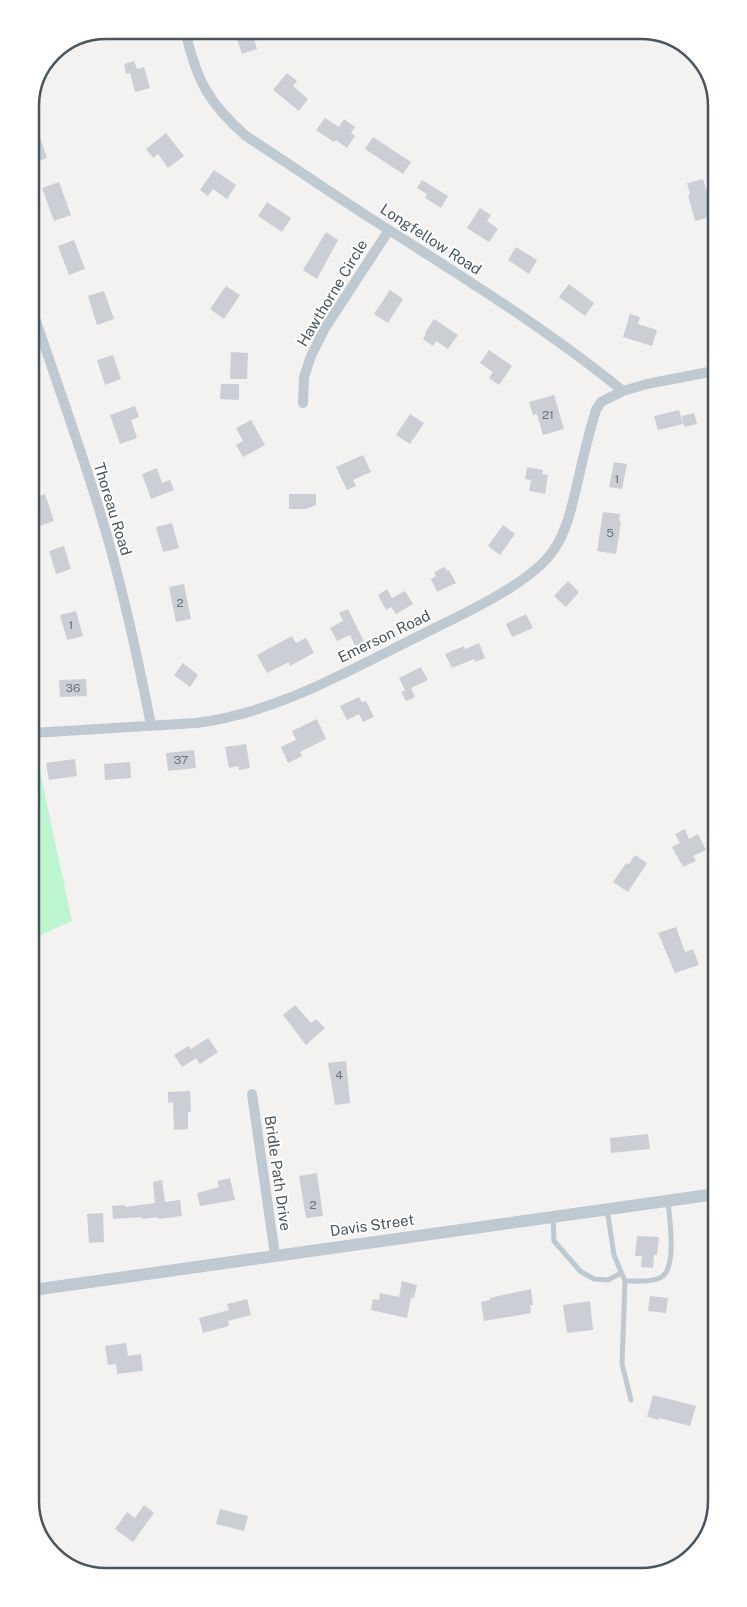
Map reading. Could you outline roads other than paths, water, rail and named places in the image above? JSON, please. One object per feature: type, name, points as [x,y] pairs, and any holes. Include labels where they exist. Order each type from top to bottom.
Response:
[{"type":"street","name":"Longfellow Road","points":[[187,39],[197,74],[210,99],[227,119],[246,136],[546,332],[623,391]]},
{"type":"street","name":"Hawthorne Circle","points":[[302,403],[304,377],[311,356],[325,328],[389,230]]},
{"type":"street","name":"Thoreau Road","points":[[39,330],[95,497],[118,577],[140,667],[151,725]]},
{"type":"street","points":[[623,391],[647,384],[708,372]]},
{"type":"street","name":"Emerson Road","points":[[39,733],[196,723],[218,720],[252,711],[324,683],[493,598],[527,575],[553,552],[571,509],[596,410],[601,402],[623,391]]},
{"type":"street","name":"Bridle Path Drive","points":[[252,1094],[275,1255]]},
{"type":"street","name":"Davis Street","points":[[39,1289],[708,1195]]},
{"type":"lane","points":[[625,1281],[653,1280],[663,1276],[669,1267],[671,1251],[668,1200]]},
{"type":"lane","points":[[606,1208],[614,1256],[625,1281],[622,1364],[630,1400]]},
{"type":"lane","points":[[553,1216],[554,1241],[580,1271],[594,1279],[608,1280],[621,1273]]}]
